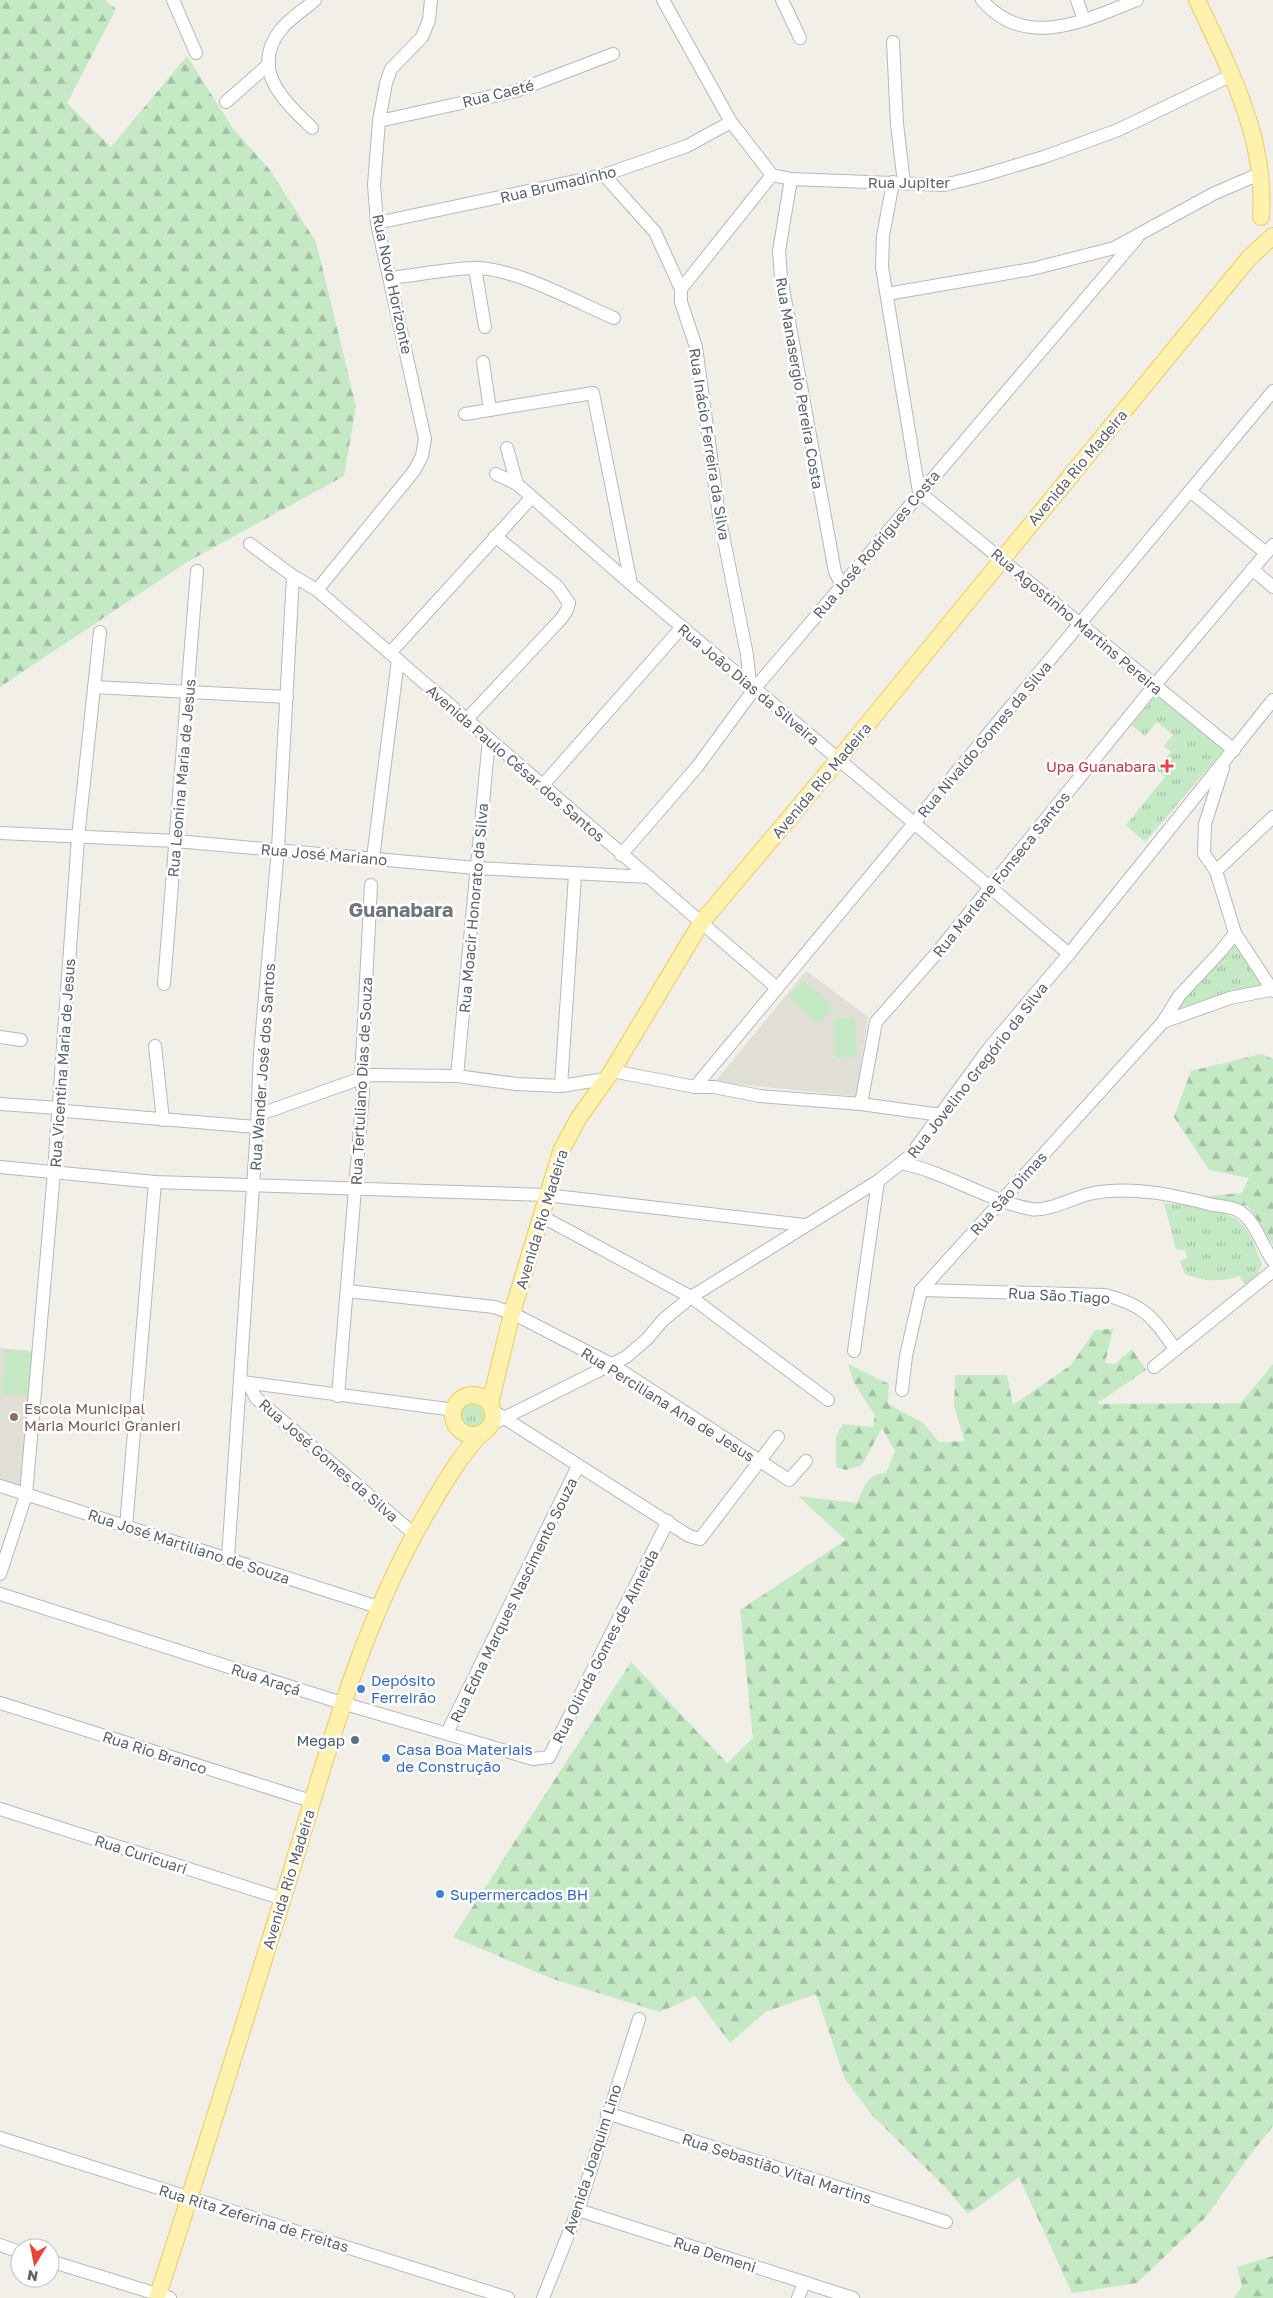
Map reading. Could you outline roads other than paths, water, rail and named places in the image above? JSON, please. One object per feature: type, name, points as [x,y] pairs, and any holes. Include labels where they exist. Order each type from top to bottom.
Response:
[{"type":"main road","points":[[1197,0],[1241,94],[1250,121],[1269,221]]},
{"type":"main road","name":"Avenida Rio Madeira","points":[[162,2297],[190,2198],[342,1703],[378,1607],[414,1534],[451,1473],[492,1417],[499,1364],[546,1195],[561,1151],[578,1119],[608,1075],[701,923],[838,760],[1249,258],[1269,221]]},
{"type":"main road","name":"Avenida Rio Madeira","points":[[471,1395],[486,1384],[499,1364]]},
{"type":"main road","points":[[471,1395],[482,1397],[492,1417],[472,1435],[457,1427],[453,1416],[458,1402],[471,1395]]},
{"type":"main road","name":"Avenida Rio Madeira","points":[[451,1473],[458,1444],[457,1427]]},
{"type":"street","points":[[173,0],[196,53]]},
{"type":"street","points":[[312,128],[283,100],[272,84],[269,64],[272,44],[283,27],[315,0]]},
{"type":"street","name":"Rua Novo Horizonte","points":[[317,590],[414,471],[422,456],[426,432],[377,223],[374,185],[379,121],[386,83],[391,69],[422,37],[429,20],[431,0]]},
{"type":"street","points":[[663,0],[731,122],[772,175],[681,289]]},
{"type":"street","points":[[782,0],[800,38]]},
{"type":"street","points":[[982,0],[999,17],[1016,24],[1038,28],[1062,27],[1137,0]]},
{"type":"street","points":[[1077,0],[1084,20]]},
{"type":"street","points":[[893,42],[899,182],[883,236],[882,267],[919,492]]},
{"type":"street","name":"Rua Caeté","points":[[379,121],[516,91],[614,54]]},
{"type":"street","points":[[226,102],[269,64]]},
{"type":"street","name":"Rua Jupiter","points":[[772,175],[791,179],[835,182],[899,182],[944,185],[1044,156],[1118,130],[1232,75]]},
{"type":"street","name":"Rua Brumadinho","points":[[377,223],[604,175],[687,146],[731,122]]},
{"type":"street","name":"Rua Inácio Ferreira da Silva","points":[[604,175],[654,232],[681,289],[681,302],[696,347],[719,514],[752,686]]},
{"type":"street","points":[[887,294],[1032,269],[1114,248],[1137,238],[1213,194],[1260,178]]},
{"type":"street","name":"Rua Manasergio Pereira Costa","points":[[791,179],[779,251],[780,277],[834,572],[842,585]]},
{"type":"street","name":"Rua José Rodrigues Costa","points":[[621,855],[697,767],[752,686],[842,585],[919,492],[1137,238]]},
{"type":"street","points":[[475,268],[485,327]]},
{"type":"street","points":[[390,278],[475,268],[505,274],[534,283],[614,318]]},
{"type":"street","points":[[483,362],[490,410]]},
{"type":"street","name":"Rua Nivaldo Gomes da Silva","points":[[695,1087],[1273,391]]},
{"type":"street","points":[[465,414],[593,393],[631,584]]},
{"type":"street","points":[[507,448],[517,484]]},
{"type":"street","name":"Rua João Dias da Silveira","points":[[496,474],[517,484],[631,584],[1069,954]]},
{"type":"street","points":[[1190,490],[1269,549]]},
{"type":"street","name":"Rua Agostinho Martins Pereira","points":[[919,492],[1002,558],[1154,686],[1234,750]]},
{"type":"street","points":[[373,858],[394,656],[496,536],[531,498]]},
{"type":"street","points":[[467,719],[560,619],[567,610],[569,603],[557,586],[496,536]]},
{"type":"street","name":"Avenida Paulo César dos Santos","points":[[250,544],[293,576],[317,590],[777,988]]},
{"type":"street","name":"Rua Marlene Fonseca Santos","points":[[861,1104],[876,1022],[935,955],[1154,686],[1269,549]]},
{"type":"street","points":[[1252,569],[1273,587]]},
{"type":"street","name":"Rua Leonina Maria de Jesus","points":[[164,984],[197,571]]},
{"type":"street","name":"Rua Wander José dos Santos","points":[[228,1558],[244,1382],[260,1053],[278,849],[293,576]]},
{"type":"street","points":[[542,785],[682,626]]},
{"type":"street","name":"Rua Vicentina Maria de Jesus","points":[[0,1574],[26,1495],[54,1172],[78,838],[100,632]]},
{"type":"street","points":[[94,687],[287,697]]},
{"type":"street","name":"Rua Jovelino Gregório da Silva","points":[[492,1417],[626,1357],[663,1320],[691,1297],[878,1181],[910,1156],[990,1047],[1069,954],[1226,761],[1273,700]]},
{"type":"street","name":"Rua Moacir Honorato da Silva","points":[[457,1076],[489,739]]},
{"type":"street","points":[[1226,761],[1205,824],[1204,854],[1216,872],[1235,933],[1272,990]]},
{"type":"street","points":[[1216,872],[1273,817]]},
{"type":"street","name":"Rua José Mariano","points":[[0,833],[176,841],[476,868],[649,878]]},
{"type":"street","points":[[561,1086],[575,875]]},
{"type":"street","name":"Rua Tertuliano Dias de Souza","points":[[338,1396],[363,1092],[361,1078],[371,885]]},
{"type":"street","name":"Rua São Dimas","points":[[902,1390],[906,1356],[922,1290],[1163,1022],[1178,996],[1221,951],[1235,933]]},
{"type":"street","name":"Rua São Dimas","points":[[1163,1022],[1230,998],[1272,990]]},
{"type":"street","points":[[0,1037],[21,1040]]},
{"type":"street","points":[[155,1046],[163,1120]]},
{"type":"street","points":[[0,1104],[59,1108],[65,1111],[163,1120],[258,1121],[370,1075],[457,1076],[516,1084],[561,1086],[608,1075],[695,1087],[714,1087],[760,1096],[861,1104],[940,1115]]},
{"type":"street","points":[[902,1163],[921,1167],[1032,1210],[1088,1194],[1116,1190],[1180,1197],[1239,1210],[1250,1221],[1263,1248],[1273,1261]]},
{"type":"street","points":[[0,1167],[155,1182],[546,1195],[804,1226]]},
{"type":"street","points":[[854,1350],[878,1181]]},
{"type":"street","points":[[126,1527],[155,1182]]},
{"type":"street","points":[[541,1216],[691,1297],[828,1400]]},
{"type":"street","points":[[1154,1367],[1273,1272]]},
{"type":"street","name":"Rua São Tiago","points":[[922,1290],[1105,1295],[1130,1302],[1142,1309],[1175,1349]]},
{"type":"street","name":"Rua Perciliana Ana de Jesus","points":[[347,1292],[494,1308],[512,1313],[611,1364],[789,1480],[806,1461]]},
{"type":"street","points":[[244,1382],[454,1410]]},
{"type":"street","name":"Rua José Gomes da Silva","points":[[244,1382],[256,1398],[414,1534]]},
{"type":"street","points":[[492,1417],[668,1520],[689,1536],[700,1539],[778,1437]]},
{"type":"street","name":"Rua Edna Marques Nascimento Souza","points":[[447,1733],[578,1466]]},
{"type":"street","name":"Rua José Martiliano de Souza","points":[[0,1486],[378,1607]]},
{"type":"street","name":"Rua Olinda Gomes de Almeida","points":[[533,1759],[549,1757],[668,1520]]},
{"type":"street","name":"Rua Araçá","points":[[0,1594],[342,1703],[533,1759]]},
{"type":"street","name":"Rua Rio Branco","points":[[0,1703],[311,1801]]},
{"type":"street","name":"Rua Curicuari","points":[[0,1809],[283,1899]]},
{"type":"street","name":"Avenida Joaquim Lino","points":[[543,2298],[578,2210],[607,2113],[639,2019]]},
{"type":"street","name":"Rua Sebastião Vital Martins","points":[[607,2113],[946,2222]]},
{"type":"street","name":"Rua Rita Zeferina de Freitas","points":[[0,2138],[508,2298]]},
{"type":"street","name":"Rua Demeni","points":[[578,2210],[853,2298]]},
{"type":"street","points":[[60,2264],[162,2297]]},
{"type":"street","points":[[798,2298],[804,2282]]},
{"type":"place","name":"Upa Guanabara","points":[[1167,766]]},
{"type":"place","name":"Escola Municipal Maria Mourici Granieri","points":[[14,1417]]},
{"type":"place","name":"Depósito Ferreirão","points":[[361,1689]]},
{"type":"place","name":"Megap","points":[[355,1740]]},
{"type":"place","name":"Casa Boa Materiais de Construção","points":[[386,1758]]},
{"type":"place","name":"Supermercados BH","points":[[440,1894]]},
{"type":"district","name":"Guanabara","points":[[401,909]]}]
